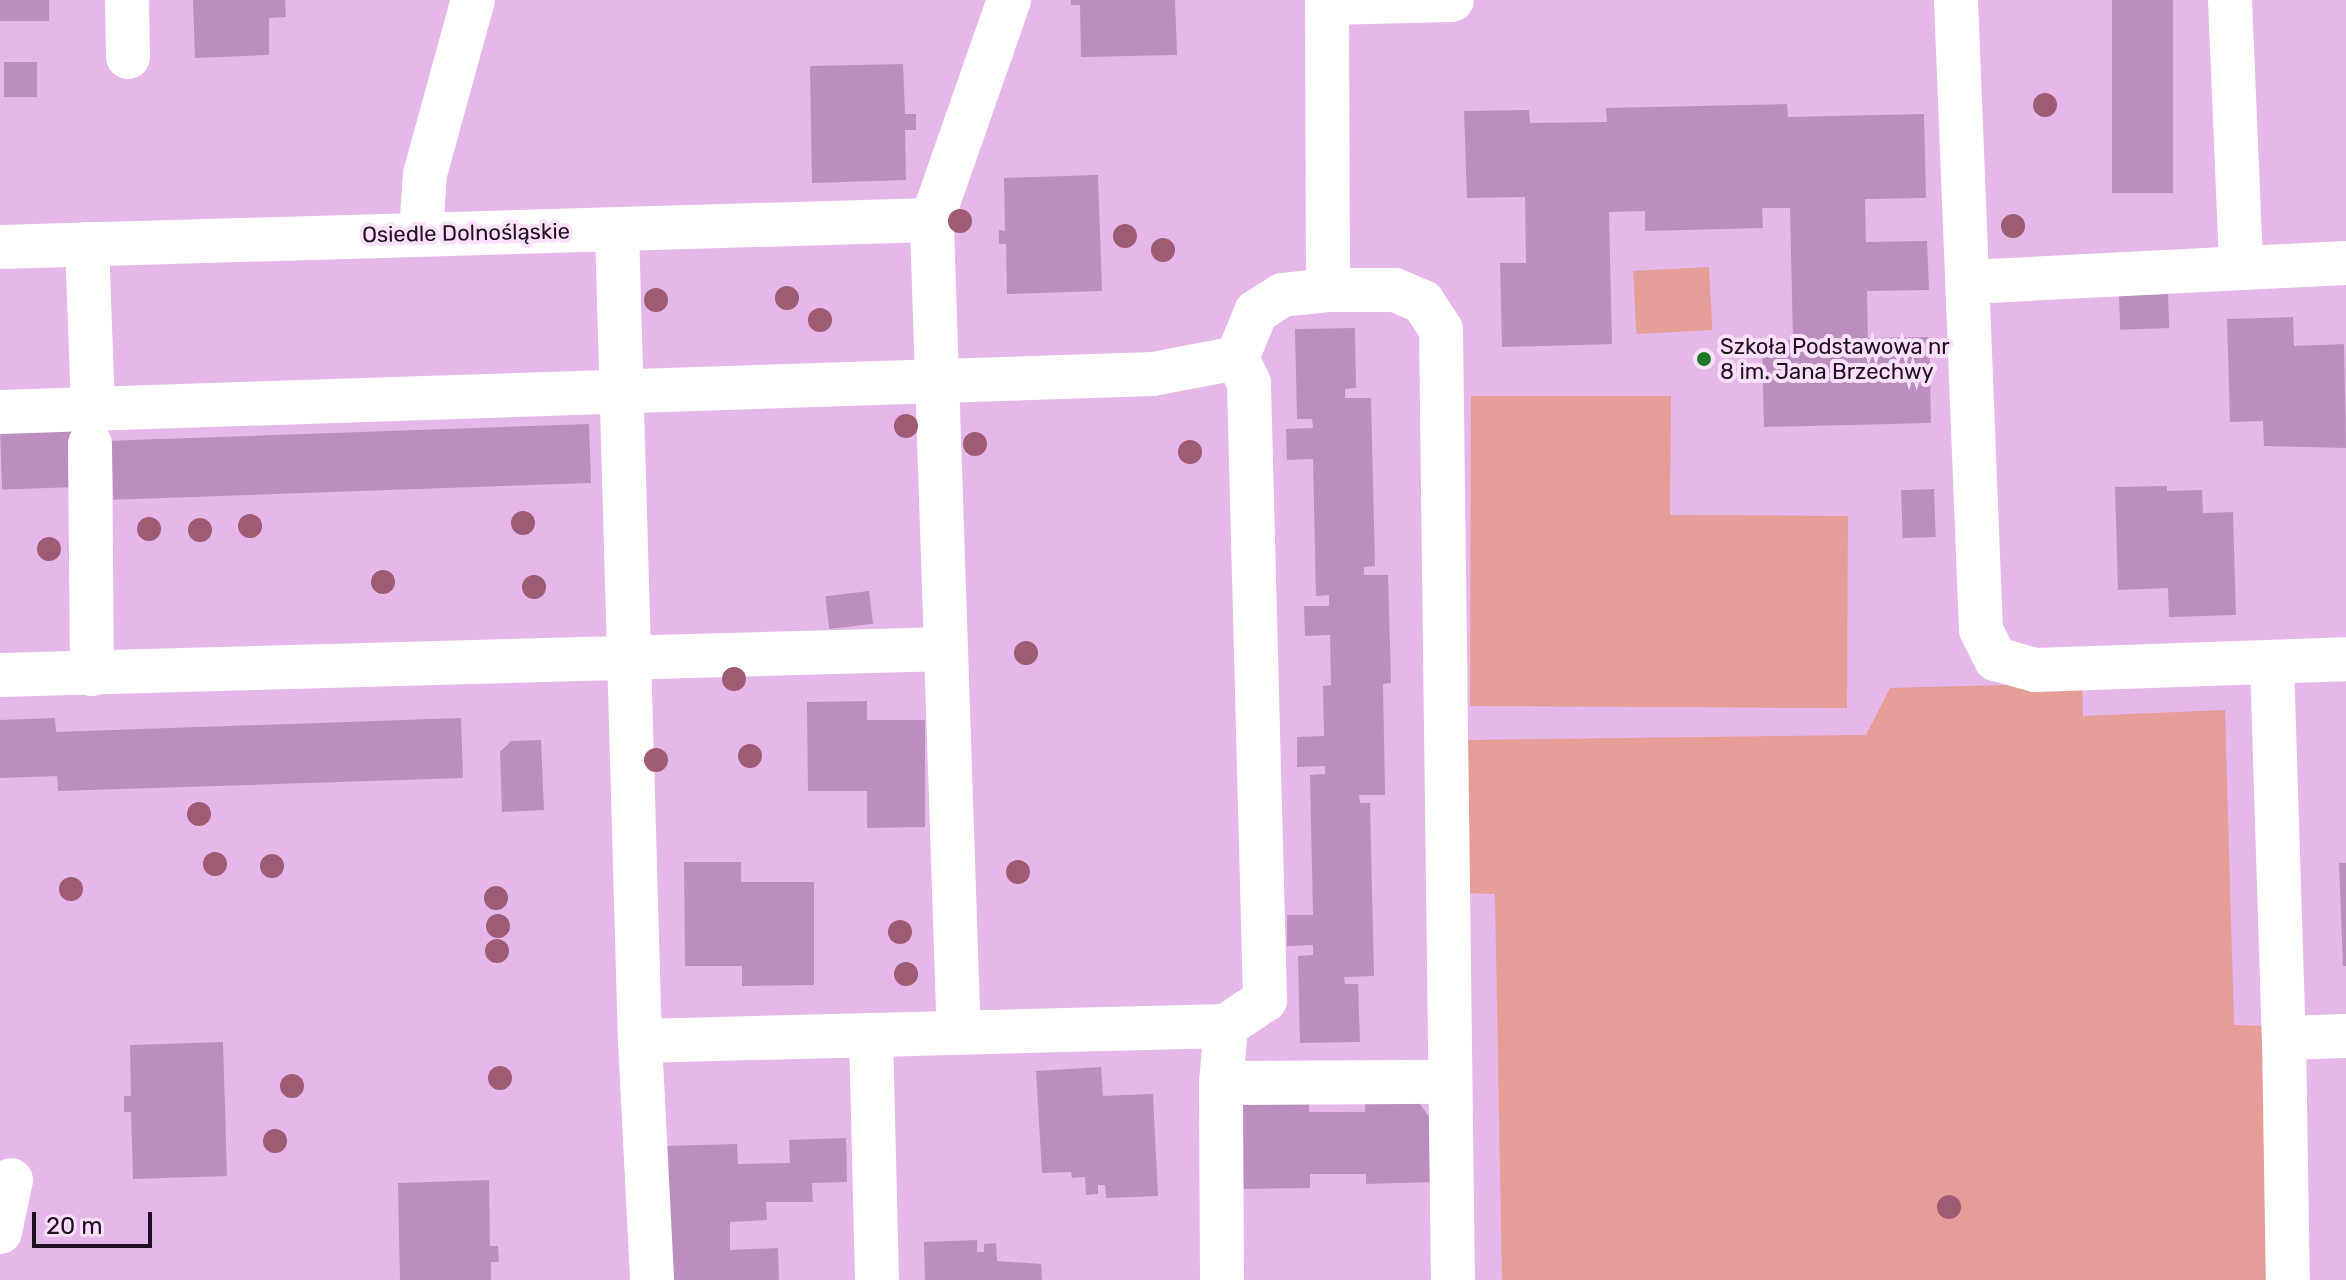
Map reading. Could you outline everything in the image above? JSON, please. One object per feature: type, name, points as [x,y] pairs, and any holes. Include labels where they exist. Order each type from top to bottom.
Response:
[{"type":"street","points":[[127,0],[128,57]]},
{"type":"street","points":[[421,232],[425,174],[473,0]]},
{"type":"street","points":[[959,1031],[932,220],[1009,0]]},
{"type":"street","points":[[1328,290],[1327,2],[1452,0]]},
{"type":"street","points":[[1956,0],[1981,630],[1996,659],[2035,670],[2346,659]]},
{"type":"street","points":[[2230,0],[2241,268]]},
{"type":"street","name":"Osiedle Dolnośląskie","points":[[0,247],[421,232],[617,230],[932,220]]},
{"type":"street","points":[[617,230],[625,659],[652,1280]]},
{"type":"street","points":[[87,244],[92,674]]},
{"type":"street","points":[[1969,282],[2346,263]]},
{"type":"street","points":[[640,1041],[1226,1026],[1265,1000],[1249,383],[1237,358],[1256,312],[1282,295],[1328,290],[1395,290],[1423,302],[1441,330],[1453,1280]]},
{"type":"street","points":[[0,412],[91,426],[619,391],[1153,374],[1237,358]]},
{"type":"street","points":[[0,675],[946,649]]},
{"type":"street","points":[[2272,663],[2288,1280]]},
{"type":"street","points":[[1222,1280],[1221,1083],[1226,1026]]},
{"type":"street","points":[[871,1035],[877,1280]]},
{"type":"street","points":[[2284,1038],[2346,1036]]},
{"type":"street","points":[[1221,1083],[1450,1082]]},
{"type":"street","points":[[0,1232],[11,1180]]},
{"type":"shaded area","points":[[1709,267],[1712,330],[1636,334],[1633,271]]},
{"type":"shaded area","points":[[1471,396],[1671,396],[1670,515],[1848,516],[1847,708],[1470,706]]},
{"type":"shaded area","points":[[2082,683],[2083,716],[2225,710],[2234,1025],[2267,1026],[2271,1280],[1502,1280],[1495,894],[1465,893],[1464,740],[1866,735],[1890,688]]},
{"type":"building","points":[[0,0],[49,0],[49,21],[0,21]]},
{"type":"building","points":[[193,0],[285,0],[286,17],[269,18],[269,55],[195,58]]},
{"type":"building","points":[[1071,0],[1175,0],[1177,55],[1081,57],[1080,5],[1071,5]]},
{"type":"building","points":[[2112,0],[2173,0],[2173,193],[2112,193]]},
{"type":"building","points":[[4,62],[37,62],[37,97],[4,97]]},
{"type":"building","points":[[903,64],[905,114],[916,114],[916,130],[905,130],[906,180],[812,183],[810,66]]},
{"type":"building","points":[[1787,104],[1788,117],[1924,114],[1926,198],[1865,199],[1866,242],[1927,241],[1929,290],[1867,291],[1868,338],[1929,337],[1931,423],[1764,427],[1762,341],[1793,340],[1790,208],[1762,208],[1763,228],[1645,231],[1645,211],[1609,212],[1612,344],[1502,347],[1500,263],[1526,263],[1525,197],[1467,198],[1464,111],[1529,110],[1530,123],[1607,122],[1606,108]]},
{"type":"building","points":[[1098,175],[1102,291],[1007,294],[1006,244],[999,244],[999,230],[1005,231],[1004,178]]},
{"type":"building","points":[[2168,294],[2169,328],[2120,330],[2119,296]]},
{"type":"building","points":[[2293,317],[2294,346],[2344,344],[2346,448],[2264,446],[2263,421],[2230,422],[2227,319]]},
{"type":"building","points":[[1355,328],[1356,388],[1345,389],[1345,398],[1371,398],[1375,566],[1364,567],[1364,575],[1388,575],[1391,683],[1383,684],[1385,795],[1359,795],[1360,803],[1370,803],[1374,976],[1344,977],[1345,984],[1358,984],[1360,1042],[1300,1043],[1298,956],[1313,955],[1313,945],[1287,946],[1287,915],[1313,915],[1310,775],[1325,774],[1325,766],[1297,767],[1297,737],[1324,736],[1323,686],[1331,685],[1330,635],[1305,636],[1304,606],[1329,606],[1329,595],[1316,596],[1313,459],[1287,460],[1286,429],[1313,428],[1312,419],[1297,419],[1295,329]]},
{"type":"building","points":[[589,424],[591,483],[113,500],[111,441]]},
{"type":"building","points":[[76,427],[78,487],[2,490],[0,430]]},
{"type":"building","points":[[2167,486],[2167,491],[2202,490],[2203,513],[2233,512],[2236,615],[2169,617],[2168,588],[2118,590],[2115,487]]},
{"type":"building","points":[[1934,489],[1936,537],[1903,538],[1901,490]]},
{"type":"building","points":[[869,591],[873,624],[829,629],[825,596]]},
{"type":"building","points":[[867,701],[867,720],[925,720],[925,827],[867,828],[867,791],[808,791],[807,702]]},
{"type":"building","points":[[55,718],[56,732],[461,718],[463,778],[58,791],[57,776],[0,778],[0,720]]},
{"type":"building","points":[[541,740],[544,810],[502,812],[500,752],[511,741]]},
{"type":"building","points":[[684,862],[741,862],[741,882],[814,882],[814,985],[742,986],[742,966],[685,966]]},
{"type":"building","points":[[2339,863],[2346,863],[2346,966],[2343,966]]},
{"type":"building","points":[[223,1042],[227,1176],[133,1179],[131,1112],[124,1112],[124,1096],[131,1096],[130,1045]]},
{"type":"building","points":[[1101,1067],[1103,1096],[1153,1094],[1158,1196],[1106,1198],[1105,1185],[1098,1185],[1098,1194],[1086,1195],[1085,1177],[1072,1178],[1071,1172],[1042,1173],[1036,1071]]},
{"type":"building","points":[[1309,1096],[1309,1112],[1365,1112],[1365,1098],[1403,1097],[1420,1104],[1434,1124],[1434,1182],[1366,1184],[1366,1174],[1310,1174],[1310,1188],[1232,1189],[1230,1104]]},
{"type":"building","points":[[846,1138],[847,1182],[812,1183],[813,1202],[766,1202],[767,1220],[730,1222],[730,1250],[778,1248],[779,1280],[667,1280],[663,1146],[737,1144],[738,1164],[790,1163],[789,1140]]},
{"type":"building","points":[[489,1180],[490,1246],[498,1246],[499,1262],[491,1262],[491,1280],[400,1280],[398,1183]]},
{"type":"building","points":[[977,1240],[977,1252],[984,1252],[984,1244],[996,1243],[997,1261],[1041,1264],[1042,1280],[925,1280],[924,1242]]},
{"type":"place","name":"Szkoła Podstawowa nr 8 im. Jana Brzechwy","points":[[1704,359]]}]
